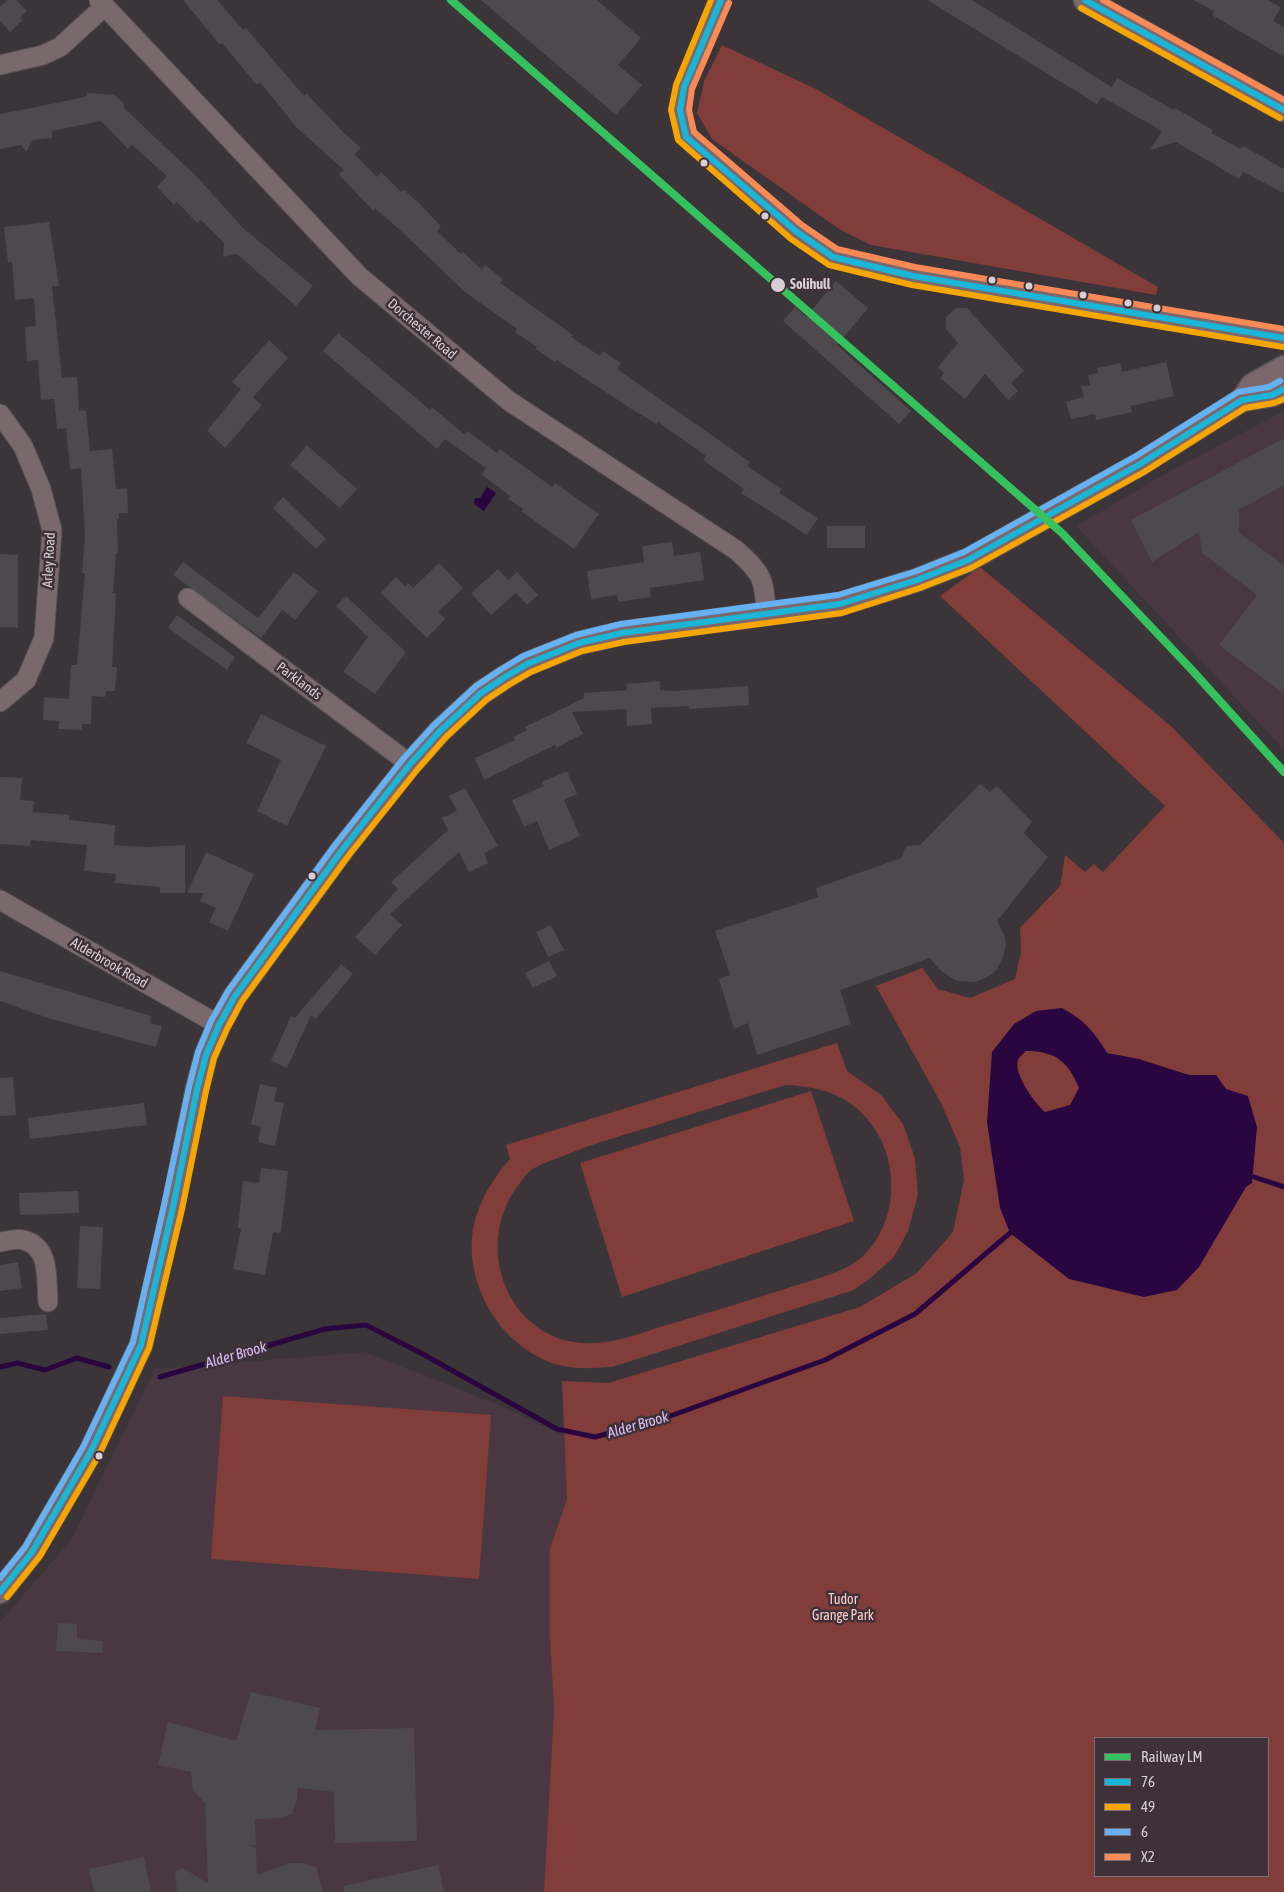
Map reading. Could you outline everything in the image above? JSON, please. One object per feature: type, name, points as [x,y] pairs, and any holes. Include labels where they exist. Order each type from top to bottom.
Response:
[{"type":"main road","points":[[1085,0],[1284,110]]},
{"type":"main road","points":[[1242,400],[1252,385],[1284,367]]},
{"type":"main road","points":[[0,1592],[32,1552],[91,1451],[141,1345],[206,1055],[235,996],[342,850],[410,764],[440,731],[481,692],[542,656],[579,643],[622,633],[840,604],[917,580],[968,560],[1140,464],[1242,400],[1272,395],[1284,389]]},
{"type":"street","points":[[721,0],[684,87],[680,110],[686,137],[796,232],[833,257],[913,276],[1284,338]]},
{"type":"street","points":[[0,65],[43,55],[60,47],[102,3]]},
{"type":"street","name":"Dorchester Road","points":[[102,3],[359,276],[509,401],[736,550],[755,567],[764,582],[766,615]]},
{"type":"street","name":"Arley Road","points":[[0,414],[23,446],[41,489],[52,530],[44,638],[26,680],[0,702]]},
{"type":"street","name":"Parklands","points":[[188,598],[410,764]]},
{"type":"street","name":"Alderbrook Road","points":[[0,900],[219,1026]]},
{"type":"street","points":[[0,1242],[22,1239],[39,1247],[45,1259],[48,1302]]},
{"type":"shaded area","points":[[1284,411],[1284,750],[1076,526],[1170,471]]},
{"type":"shaded area","points":[[487,487],[496,493],[484,511],[474,504],[475,498],[480,498]]},
{"type":"shaded area","points":[[1062,1008],[1069,1012],[1088,1027],[1107,1053],[1139,1059],[1189,1075],[1216,1075],[1226,1089],[1248,1096],[1257,1127],[1252,1183],[1246,1187],[1199,1267],[1177,1290],[1144,1297],[1069,1279],[1010,1233],[1000,1208],[987,1122],[992,1052],[1014,1024],[1036,1011]],"holes":[[[1026,1051],[1036,1051],[1059,1059],[1070,1071],[1079,1088],[1070,1105],[1045,1112],[1026,1088],[1017,1066],[1018,1060]]]},
{"type":"shaded area","points":[[365,1352],[502,1406],[564,1436],[567,1500],[550,1548],[550,1638],[554,1708],[544,1892],[0,1892],[0,1622],[71,1540],[155,1369]]},
{"type":"green space","points":[[722,45],[816,89],[1158,287],[1156,295],[871,245],[839,229],[712,139],[697,113],[704,81]]},
{"type":"green space","name":"Tudor Grange Park","points":[[980,567],[1172,727],[1284,843],[1284,1892],[544,1892],[554,1709],[550,1638],[550,1548],[567,1499],[562,1381],[608,1383],[860,1307],[917,1273],[953,1232],[964,1180],[960,1147],[942,1105],[876,986],[922,968],[938,989],[970,998],[1015,979],[1021,952],[1020,928],[1060,886],[1065,855],[1085,872],[1094,864],[1103,872],[1165,806],[940,596]]},
{"type":"green space","points":[[837,1043],[847,1071],[881,1095],[903,1124],[915,1158],[918,1195],[908,1231],[894,1257],[854,1290],[612,1367],[569,1367],[555,1364],[536,1355],[518,1343],[503,1328],[490,1311],[474,1272],[472,1250],[475,1219],[487,1191],[510,1159],[506,1145]],"holes":[[[786,1085],[829,1092],[852,1105],[872,1125],[887,1154],[891,1188],[889,1206],[885,1223],[877,1239],[867,1252],[853,1264],[817,1279],[607,1342],[574,1342],[549,1334],[529,1321],[514,1302],[504,1281],[498,1257],[499,1233],[505,1209],[517,1187],[530,1171],[549,1161],[612,1138]]]},
{"type":"green space","points":[[811,1091],[854,1221],[622,1297],[580,1163]]},
{"type":"green space","points":[[223,1396],[491,1415],[479,1579],[211,1559]]},
{"type":"building","points":[[8,0],[16,0],[27,11],[20,18],[23,20],[10,32],[0,21],[0,7]]},
{"type":"building","points":[[183,0],[217,0],[243,30],[246,28],[304,96],[307,94],[361,148],[354,154],[377,177],[381,172],[401,192],[404,190],[419,203],[441,226],[437,231],[461,254],[463,252],[482,270],[485,265],[503,279],[500,283],[573,335],[571,337],[600,356],[603,351],[621,363],[617,369],[750,462],[747,466],[782,489],[779,493],[818,518],[807,535],[741,493],[744,489],[703,460],[706,456],[658,422],[657,424],[633,410],[557,360],[555,362],[515,332],[517,329],[465,292],[402,232],[375,208],[373,210],[358,195],[339,174],[344,170],[297,128],[260,82],[257,85],[222,43],[220,45]]},
{"type":"building","points":[[481,0],[597,0],[641,38],[618,65],[642,85],[616,115]]},
{"type":"building","points":[[927,0],[972,0],[1112,87],[1117,78],[1174,110],[1175,108],[1213,130],[1211,133],[1241,149],[1243,146],[1284,169],[1284,193],[1243,172],[1239,179],[1176,142],[1150,150],[1162,131],[1102,97],[1097,104]]},
{"type":"building","points":[[1193,0],[1268,0],[1281,7],[1273,21],[1284,27],[1284,57],[1212,15],[1214,11]]},
{"type":"building","points":[[87,93],[114,95],[123,102],[124,108],[197,177],[243,228],[313,286],[296,306],[237,254],[223,257],[224,243],[201,220],[197,223],[177,202],[174,205],[157,187],[167,176],[132,145],[128,149],[101,121],[52,131],[52,138],[33,140],[26,152],[21,145],[0,149],[0,114],[87,96]]},
{"type":"building","points":[[49,222],[59,286],[52,286],[62,378],[77,377],[79,411],[86,410],[90,451],[112,449],[116,489],[127,488],[128,513],[119,513],[119,519],[117,519],[118,553],[116,553],[113,593],[116,593],[112,667],[117,667],[115,691],[106,691],[105,697],[92,696],[91,724],[82,724],[82,730],[58,729],[59,721],[43,720],[44,697],[69,699],[71,665],[77,665],[85,573],[82,573],[85,536],[81,468],[70,469],[66,428],[57,429],[54,399],[41,400],[38,360],[27,361],[25,327],[36,326],[34,298],[15,300],[12,262],[8,262],[4,227]]},
{"type":"building","points":[[836,281],[868,308],[837,345],[911,411],[899,424],[783,321],[795,307],[806,317]]},
{"type":"building","points":[[956,308],[967,308],[1024,371],[1011,383],[1018,391],[1008,400],[985,374],[965,399],[940,378],[944,373],[938,367],[958,343],[946,329],[946,317]]},
{"type":"building","points":[[338,333],[430,410],[432,407],[465,435],[467,431],[497,453],[500,449],[552,487],[555,483],[599,514],[574,549],[521,511],[523,509],[508,499],[510,496],[481,474],[486,468],[445,439],[437,449],[323,351]]},
{"type":"building","points":[[269,340],[288,358],[253,397],[262,405],[225,448],[207,431],[241,389],[232,382]]},
{"type":"building","points":[[1166,362],[1174,396],[1131,406],[1132,412],[1096,420],[1095,414],[1071,419],[1066,402],[1084,397],[1081,386],[1090,385],[1088,375],[1098,373],[1097,368],[1120,363],[1122,372]]},
{"type":"building","points":[[1284,438],[1284,485],[1239,510],[1239,533],[1284,565],[1284,694],[1219,645],[1257,595],[1202,553],[1199,532],[1152,562],[1131,520]]},
{"type":"building","points":[[307,445],[357,489],[340,508],[290,465]]},
{"type":"building","points":[[283,497],[326,539],[316,549],[273,508]]},
{"type":"building","points":[[827,526],[865,526],[865,548],[827,548]]},
{"type":"building","points":[[672,542],[674,556],[700,552],[704,580],[650,588],[651,597],[618,602],[617,595],[591,599],[587,571],[644,562],[642,546]]},
{"type":"building","points":[[0,554],[18,555],[18,628],[0,627]]},
{"type":"building","points":[[183,562],[258,618],[294,572],[318,591],[295,620],[282,610],[261,638],[173,575]]},
{"type":"building","points":[[439,563],[463,588],[438,612],[445,619],[427,638],[381,593],[396,577],[405,586],[408,583],[413,588]]},
{"type":"building","points":[[498,569],[508,580],[517,572],[538,595],[527,605],[516,593],[491,615],[471,593]]},
{"type":"building","points":[[346,596],[406,652],[375,694],[343,672],[368,637],[336,606]]},
{"type":"building","points":[[177,615],[235,657],[227,670],[168,628]]},
{"type":"building","points":[[660,681],[660,690],[674,691],[748,686],[749,705],[689,709],[689,706],[651,708],[652,724],[627,726],[626,709],[572,712],[583,734],[556,748],[555,745],[484,780],[475,758],[515,740],[514,737],[527,730],[525,727],[584,698],[584,693],[627,690],[626,684]]},
{"type":"building","points":[[261,714],[326,746],[287,826],[257,811],[281,760],[246,743]]},
{"type":"building","points":[[567,771],[577,794],[564,800],[580,836],[549,850],[537,821],[524,827],[512,800],[544,786],[542,782]]},
{"type":"building","points":[[0,777],[22,778],[20,800],[34,801],[33,812],[69,815],[69,820],[115,825],[114,845],[145,847],[185,845],[185,893],[160,893],[160,887],[115,883],[116,874],[84,871],[87,845],[31,840],[30,846],[0,844]]},
{"type":"building","points":[[980,784],[990,792],[997,786],[1032,822],[1024,833],[1048,857],[997,921],[1005,937],[1006,946],[997,969],[991,975],[976,982],[957,981],[941,971],[930,958],[840,990],[851,1024],[757,1055],[748,1023],[734,1029],[719,979],[730,975],[715,931],[818,897],[816,888],[901,858],[906,846],[920,845]]},
{"type":"building","points":[[465,788],[498,846],[484,853],[488,863],[469,872],[459,852],[390,914],[402,925],[375,955],[355,937],[398,889],[391,882],[448,830],[442,818],[457,811],[449,796]]},
{"type":"building","points":[[206,852],[254,874],[228,931],[209,922],[216,908],[200,901],[204,893],[187,893]]},
{"type":"building","points":[[551,925],[564,950],[548,957],[536,932]]},
{"type":"building","points":[[549,961],[557,976],[533,988],[525,973]]},
{"type":"building","points":[[341,964],[353,974],[316,1019],[311,1015],[287,1068],[271,1061],[291,1016],[295,1018]]},
{"type":"building","points":[[0,971],[151,1016],[150,1023],[162,1026],[156,1047],[51,1019],[0,1001]]},
{"type":"building","points":[[13,1077],[16,1115],[0,1116],[0,1078]]},
{"type":"building","points":[[260,1084],[277,1088],[274,1101],[284,1103],[275,1146],[258,1142],[261,1127],[251,1124]]},
{"type":"building","points":[[144,1103],[147,1125],[30,1139],[28,1118]]},
{"type":"building","points":[[261,1168],[288,1171],[281,1233],[273,1232],[265,1275],[233,1269],[241,1229],[238,1228],[243,1181],[259,1183]]},
{"type":"building","points":[[78,1191],[79,1213],[20,1215],[19,1193]]},
{"type":"building","points":[[80,1226],[103,1227],[100,1289],[77,1288]]},
{"type":"building","points":[[18,1262],[22,1288],[0,1291],[0,1265]]},
{"type":"building","points":[[46,1314],[48,1330],[0,1334],[0,1318]]},
{"type":"building","points":[[58,1623],[77,1624],[77,1639],[103,1641],[102,1653],[56,1651]]},
{"type":"building","points":[[251,1692],[320,1708],[315,1730],[414,1728],[417,1841],[335,1843],[334,1792],[298,1788],[297,1800],[292,1814],[279,1818],[255,1819],[256,1845],[248,1845],[256,1848],[257,1875],[290,1863],[302,1863],[316,1867],[323,1892],[177,1892],[175,1872],[183,1868],[208,1883],[205,1803],[193,1790],[191,1772],[158,1765],[168,1722],[236,1741]]},
{"type":"building","points":[[144,1857],[151,1892],[94,1892],[89,1869]]},
{"type":"building","points":[[438,1865],[444,1892],[344,1892],[344,1886]]},
{"type":"waterway","name":"Alder Brook","points":[[1254,1177],[1284,1187]]},
{"type":"waterway","name":"Alder Brook","points":[[160,1377],[325,1329],[366,1325],[419,1352],[557,1429],[595,1437],[662,1419],[825,1360],[915,1314],[1010,1233]]},
{"type":"waterway","name":"Alder Brook","points":[[0,1367],[17,1363],[45,1370],[77,1358],[109,1367]]},
{"type":"rail line","name":"LM","points":[[451,0],[1062,533],[1191,669],[1284,772]]},
{"type":"transit line","name":"49","points":[[711,0],[676,85],[671,110],[678,140],[791,239],[829,265],[912,285],[1283,347]]},
{"type":"transit line","name":"76","points":[[721,0],[684,87],[680,110],[686,137],[797,232],[833,257],[913,276],[1284,338]]},
{"type":"transit line","name":"76","points":[[1085,0],[1284,110]]},
{"type":"transit line","name":"X2","points":[[1103,0],[1284,100]]},
{"type":"transit line","name":"X2","points":[[729,3],[692,89],[689,110],[694,132],[802,225],[837,249],[915,267],[1284,329]]},
{"type":"transit line","name":"49","points":[[1081,8],[1280,118]]},
{"type":"transit line","name":"6","points":[[0,1578],[25,1547],[83,1447],[133,1342],[189,1087],[198,1052],[211,1021],[228,991],[335,845],[403,759],[434,725],[476,686],[500,670],[523,656],[576,635],[621,624],[838,595],[914,572],[964,552],[1136,456],[1238,392],[1269,387],[1280,381]]},
{"type":"transit line","name":"76","points":[[0,1592],[32,1552],[91,1451],[141,1345],[173,1207],[197,1089],[206,1055],[219,1025],[235,996],[342,850],[410,764],[440,731],[481,693],[505,677],[527,664],[579,643],[622,633],[840,604],[917,580],[968,560],[1140,464],[1242,400],[1272,395],[1284,389]]},
{"type":"transit line","name":"49","points":[[7,1597],[40,1556],[99,1455],[149,1348],[182,1209],[214,1058],[227,1029],[242,1001],[349,855],[446,737],[486,700],[510,684],[531,672],[582,651],[624,642],[842,613],[920,588],[971,568],[1144,472],[1245,408],[1274,403],[1284,399]]},
{"type":"place","name":"Solihull","points":[[778,285]]}]
